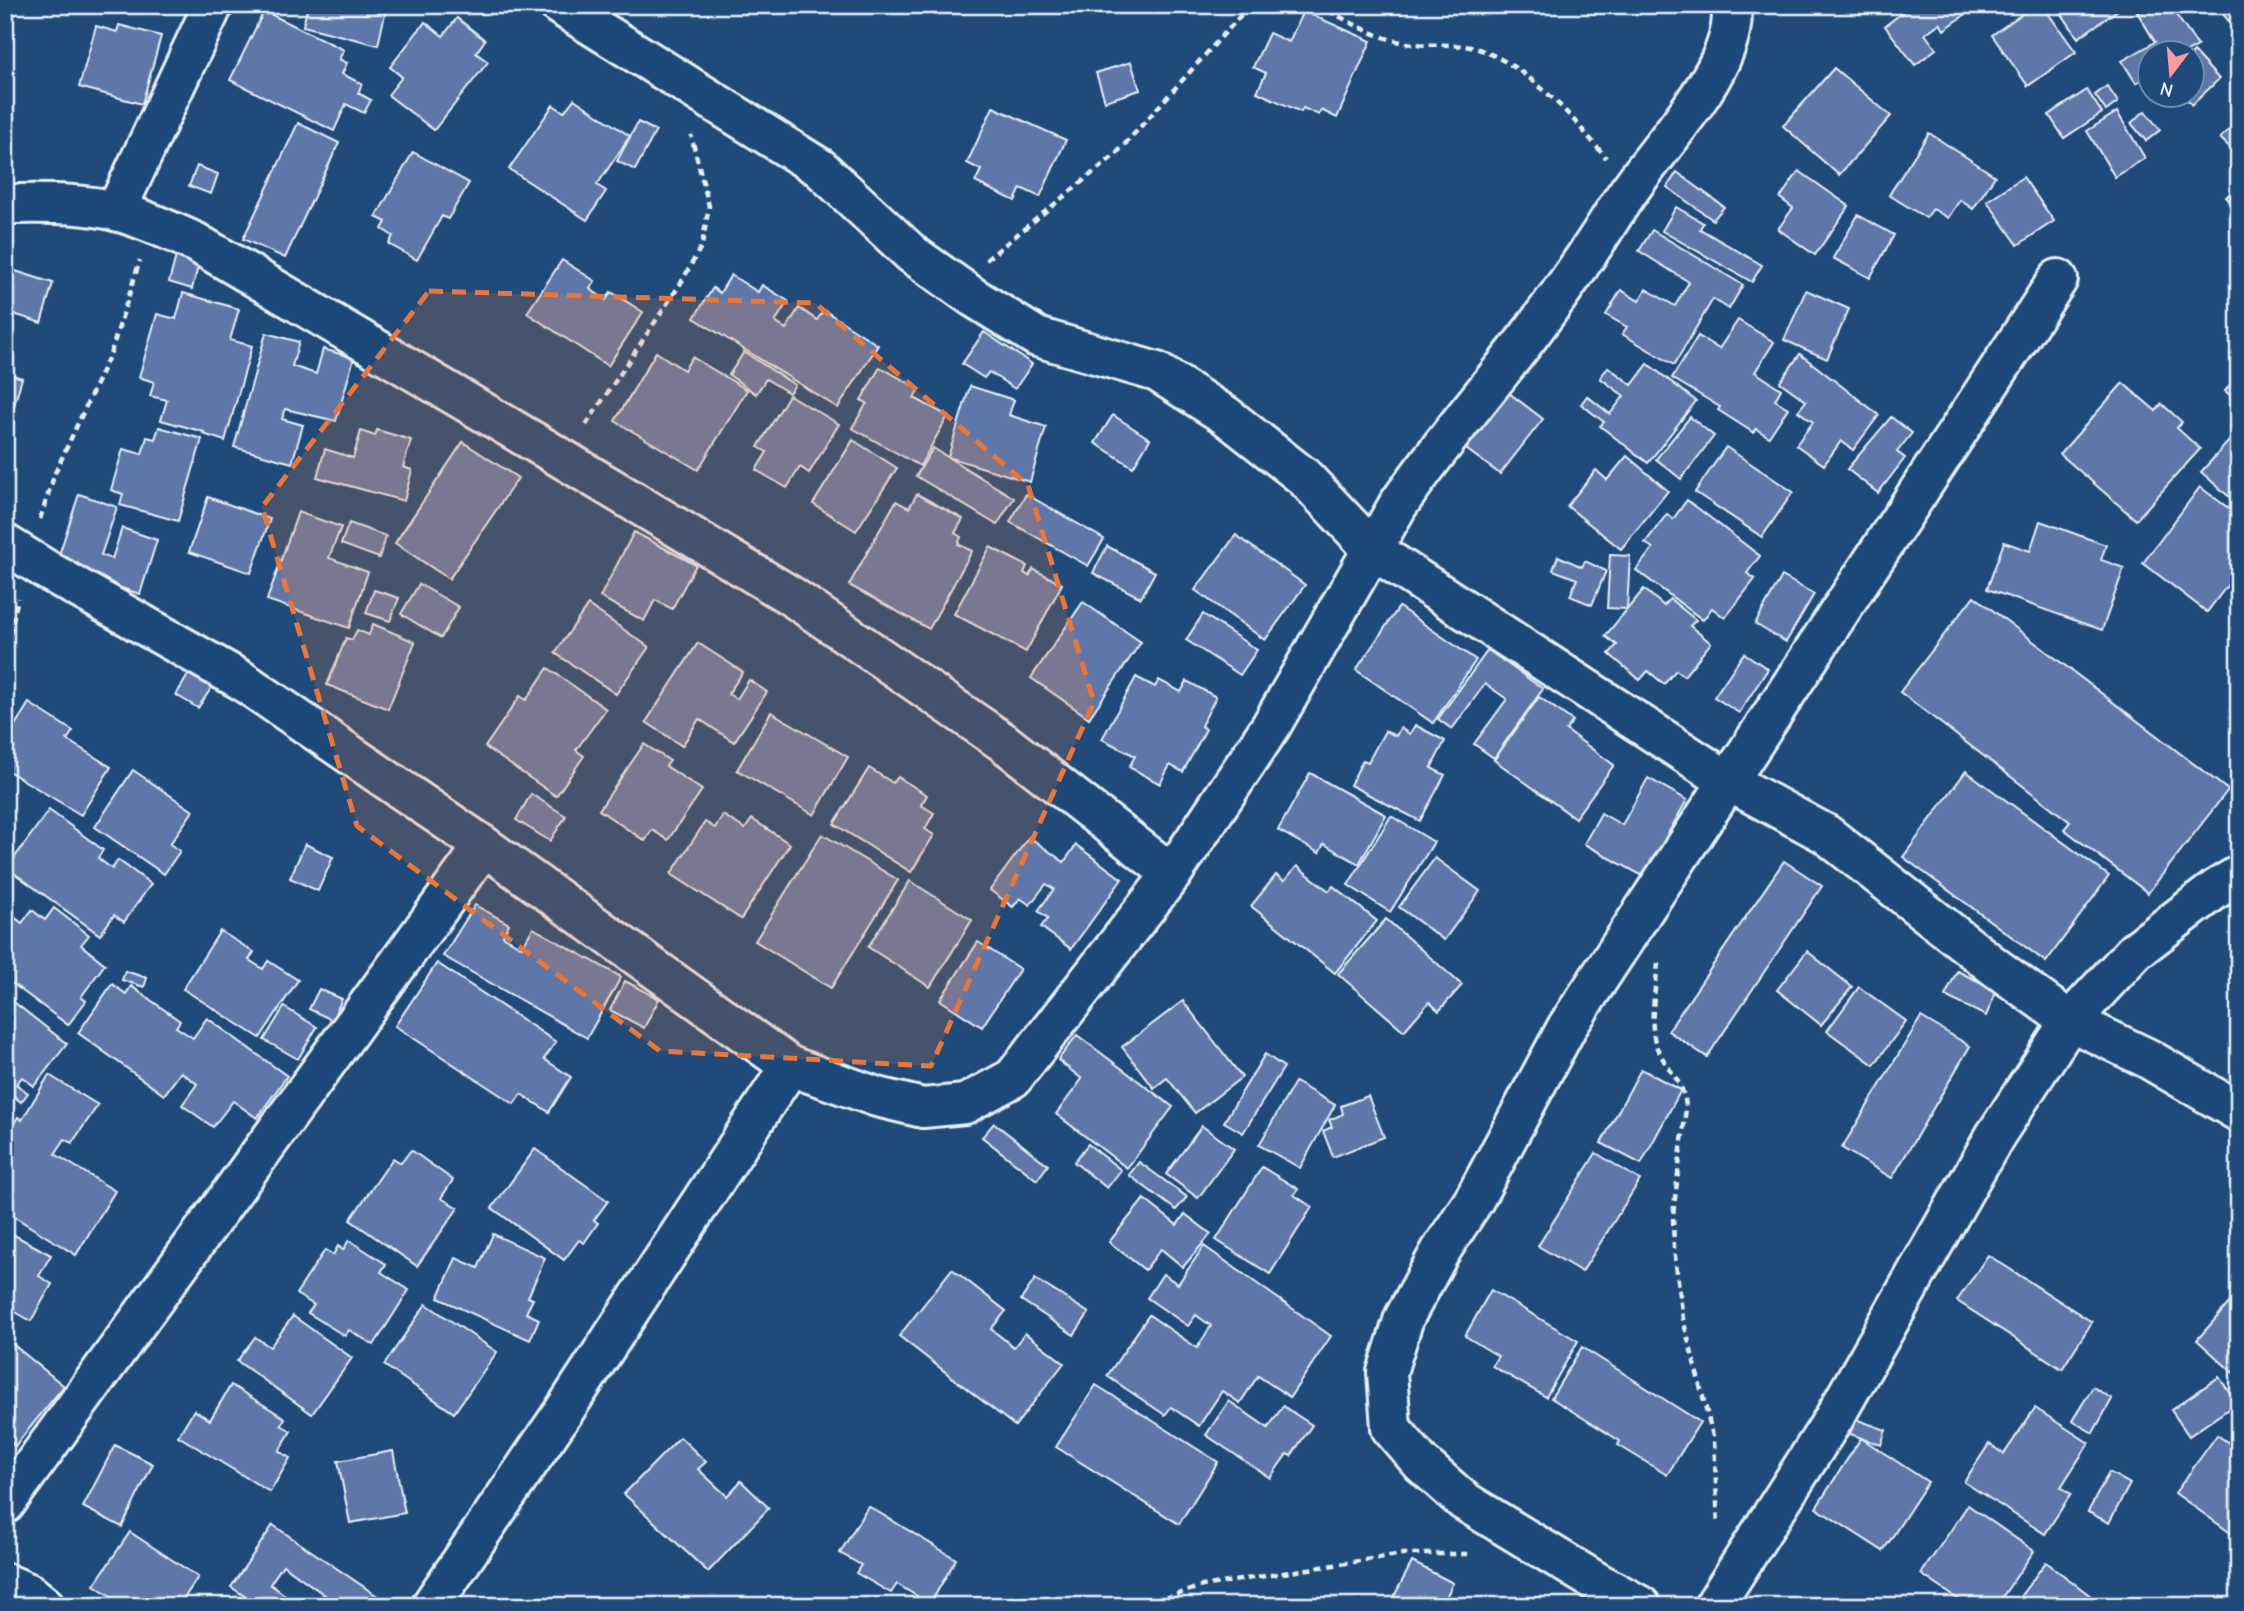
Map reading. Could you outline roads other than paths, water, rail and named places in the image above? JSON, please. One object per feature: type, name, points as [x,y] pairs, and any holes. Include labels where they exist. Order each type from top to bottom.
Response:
[{"type":"street","points":[[133,216],[213,5]]},
{"type":"street","points":[[559,5],[820,168],[912,254],[1037,337],[1157,372],[1225,415],[1304,477],[1373,550],[1728,781],[1826,834],[1994,967],[2070,1021],[2147,1058],[2239,1112]]},
{"type":"street","points":[[16,551],[240,680],[484,846],[790,1066],[877,1097],[923,1108],[965,1104],[1013,1078],[1172,874],[1271,726],[1398,505],[1528,337],[1590,251],[1630,188],[1706,85],[1724,53],[1733,16],[1731,5]]},
{"type":"street","points":[[5,204],[59,204],[133,216],[217,255],[563,458],[802,604],[1003,741],[1172,874]]},
{"type":"street","points":[[1641,1606],[1464,1501],[1421,1463],[1391,1428],[1387,1373],[1404,1318],[1440,1252],[1474,1200],[1567,1027],[2058,279]]},
{"type":"street","points":[[5,1504],[484,846]]},
{"type":"street","points":[[1718,1599],[1834,1418],[1995,1136],[2070,1021],[2135,951],[2216,889],[2239,875]]},
{"type":"street","points":[[431,1606],[564,1411],[790,1066]]},
{"type":"street","points":[[5,1583],[29,1593],[45,1606]]}]
